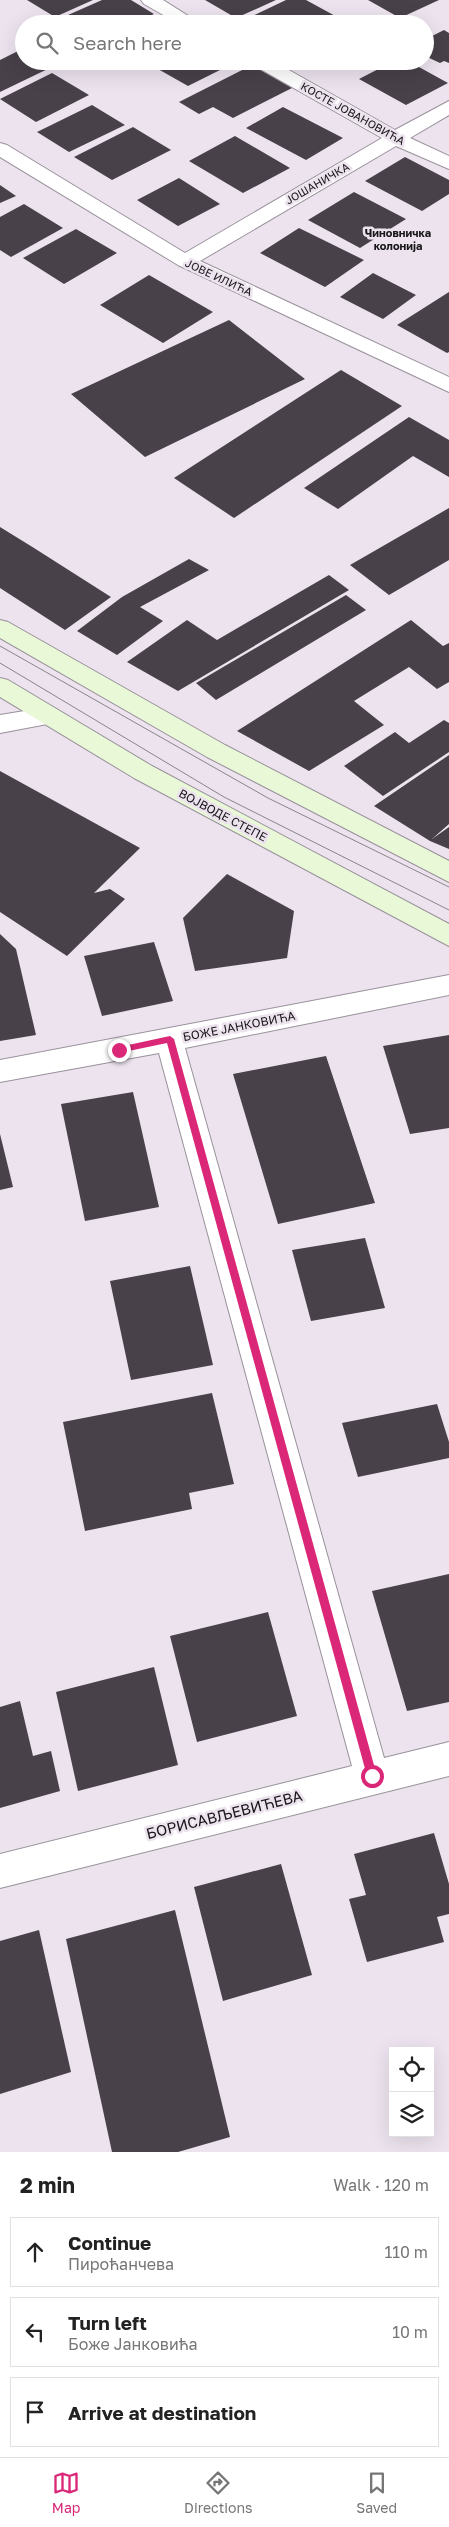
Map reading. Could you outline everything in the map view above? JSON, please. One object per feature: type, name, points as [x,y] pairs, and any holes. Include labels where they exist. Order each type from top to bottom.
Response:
[{"type":"main road","points":[[0,628],[216,751],[449,872]]},
{"type":"main road","name":"ВОЈВОДЕ СТЕПЕ","points":[[0,686],[143,772],[449,936]]},
{"type":"street","points":[[150,0],[176,15]]},
{"type":"street","name":"КОСТЕ ЈОВАНОВИЋА","points":[[275,70],[395,138],[449,163]]},
{"type":"street","name":"ЈОШАНИЧКА","points":[[185,260],[449,107]]},
{"type":"street","name":"ЈОВЕ ИЛИЋА","points":[[0,149],[185,260],[449,385]]},
{"type":"street","points":[[0,724],[50,716]]},
{"type":"street","name":"БОЖЕ ЈАНКОВИЋА","points":[[0,1071],[449,985]]},
{"type":"street","points":[[170,1039],[372,1776]]},
{"type":"street","name":"БОРИСАВЉЕВИЋЕВА","points":[[0,1871],[372,1776],[449,1759]]},
{"type":"building","points":[[27,0],[93,0],[59,15],[52,15]]},
{"type":"building","points":[[102,0],[131,0],[154,14],[152,15],[68,15]]},
{"type":"building","points":[[205,0],[276,0],[243,15],[231,15]]},
{"type":"building","points":[[286,0],[306,0],[334,15],[254,15]]},
{"type":"building","points":[[368,0],[439,0],[406,15],[395,15]]},
{"type":"building","points":[[444,30],[449,33],[449,63],[444,61],[440,63],[434,60],[434,35]]},
{"type":"building","points":[[15,52],[15,70],[46,70],[0,92],[0,60]]},
{"type":"building","points":[[160,70],[220,70],[188,86]]},
{"type":"building","points":[[242,70],[261,70],[292,88],[233,118],[213,107],[199,114],[179,102]]},
{"type":"building","points":[[376,70],[424,70],[448,83],[406,105],[359,79]]},
{"type":"building","points":[[52,73],[89,95],[36,122],[0,99]]},
{"type":"building","points":[[92,105],[125,125],[69,152],[37,132]]},
{"type":"building","points":[[283,107],[343,138],[306,160],[246,128]]},
{"type":"building","points":[[133,127],[171,150],[112,180],[74,157]]},
{"type":"building","points":[[235,136],[290,168],[243,193],[189,161]]},
{"type":"building","points":[[405,157],[449,180],[449,194],[422,211],[365,181]]},
{"type":"building","points":[[179,178],[220,204],[178,226],[137,200]]},
{"type":"building","points":[[0,185],[16,196],[0,203]]},
{"type":"building","points":[[354,192],[406,219],[360,248],[308,220]]},
{"type":"building","points":[[24,204],[63,228],[11,257],[0,250],[0,217]]},
{"type":"building","points":[[299,228],[364,260],[325,287],[260,253]]},
{"type":"building","points":[[76,229],[117,253],[64,284],[23,258]]},
{"type":"building","points":[[373,273],[416,295],[383,319],[340,297]]},
{"type":"building","points":[[149,275],[213,312],[163,343],[100,305]]},
{"type":"building","points":[[449,292],[449,352],[447,353],[397,325]]},
{"type":"building","points":[[229,320],[305,379],[145,457],[71,394]]},
{"type":"building","points":[[341,370],[402,406],[234,518],[174,478]]},
{"type":"building","points":[[409,417],[449,440],[449,477],[413,456],[338,509],[304,488]]},
{"type":"building","points":[[449,508],[449,560],[389,595],[350,565]]},
{"type":"building","points":[[0,527],[111,597],[65,630],[0,588]]},
{"type":"building","points":[[189,559],[209,570],[140,607],[163,621],[117,655],[77,631],[122,597]]},
{"type":"building","points":[[329,575],[349,590],[178,691],[127,662],[187,620],[217,640]]},
{"type":"building","points":[[346,595],[366,610],[216,700],[196,683]]},
{"type":"building","points":[[411,620],[443,646],[449,643],[449,682],[437,689],[409,667],[354,701],[384,725],[309,771],[237,731]]},
{"type":"building","points":[[444,720],[449,723],[449,752],[383,796],[344,766],[395,732],[409,743]]},
{"type":"building","points":[[449,755],[449,824],[432,839],[449,827],[449,849],[430,841],[374,806]]},
{"type":"building","points":[[0,771],[140,848],[94,893],[110,889],[125,899],[67,956],[0,912]]},
{"type":"building","points":[[227,874],[294,911],[287,958],[195,971],[183,918]]},
{"type":"building","points":[[0,934],[16,949],[36,1035],[0,1041]]},
{"type":"building","points":[[154,942],[173,1001],[102,1016],[84,956]]},
{"type":"building","points":[[449,1035],[449,1128],[410,1134],[383,1046]]},
{"type":"building","points":[[326,1056],[375,1203],[278,1224],[233,1074]]},
{"type":"building","points":[[133,1092],[159,1207],[85,1221],[61,1104]]},
{"type":"building","points":[[0,1134],[13,1187],[0,1190]]},
{"type":"building","points":[[365,1238],[385,1308],[311,1321],[292,1250]]},
{"type":"building","points":[[190,1266],[213,1365],[131,1380],[110,1281]]},
{"type":"building","points":[[212,1393],[234,1484],[189,1493],[192,1509],[85,1531],[63,1422]]},
{"type":"building","points":[[437,1404],[449,1442],[449,1458],[358,1477],[342,1423]]},
{"type":"building","points":[[449,1574],[449,1702],[407,1711],[372,1591]]},
{"type":"building","points":[[268,1612],[297,1716],[197,1742],[170,1636]]},
{"type":"building","points":[[154,1667],[178,1765],[78,1791],[56,1692]]},
{"type":"building","points":[[20,1701],[33,1756],[51,1751],[60,1791],[0,1808],[0,1707]]},
{"type":"building","points":[[434,1833],[449,1884],[449,1914],[437,1917],[444,1942],[367,1962],[349,1899],[366,1895],[354,1854]]},
{"type":"building","points":[[281,1864],[312,1975],[223,2001],[194,1887]]},
{"type":"building","points":[[175,1910],[230,2137],[178,2152],[112,2152],[66,1939]]},
{"type":"building","points":[[39,1930],[71,2072],[0,2094],[0,1941]]},
{"type":"tram line","points":[[0,646],[268,798],[449,887]]},
{"type":"tram line","points":[[0,663],[224,797],[449,910]]},
{"type":"district","name":"Чиновничка колонија","points":[[398,238]]},
{"type":"route","points":[[119,1050],[170,1039],[372,1776]]}]
